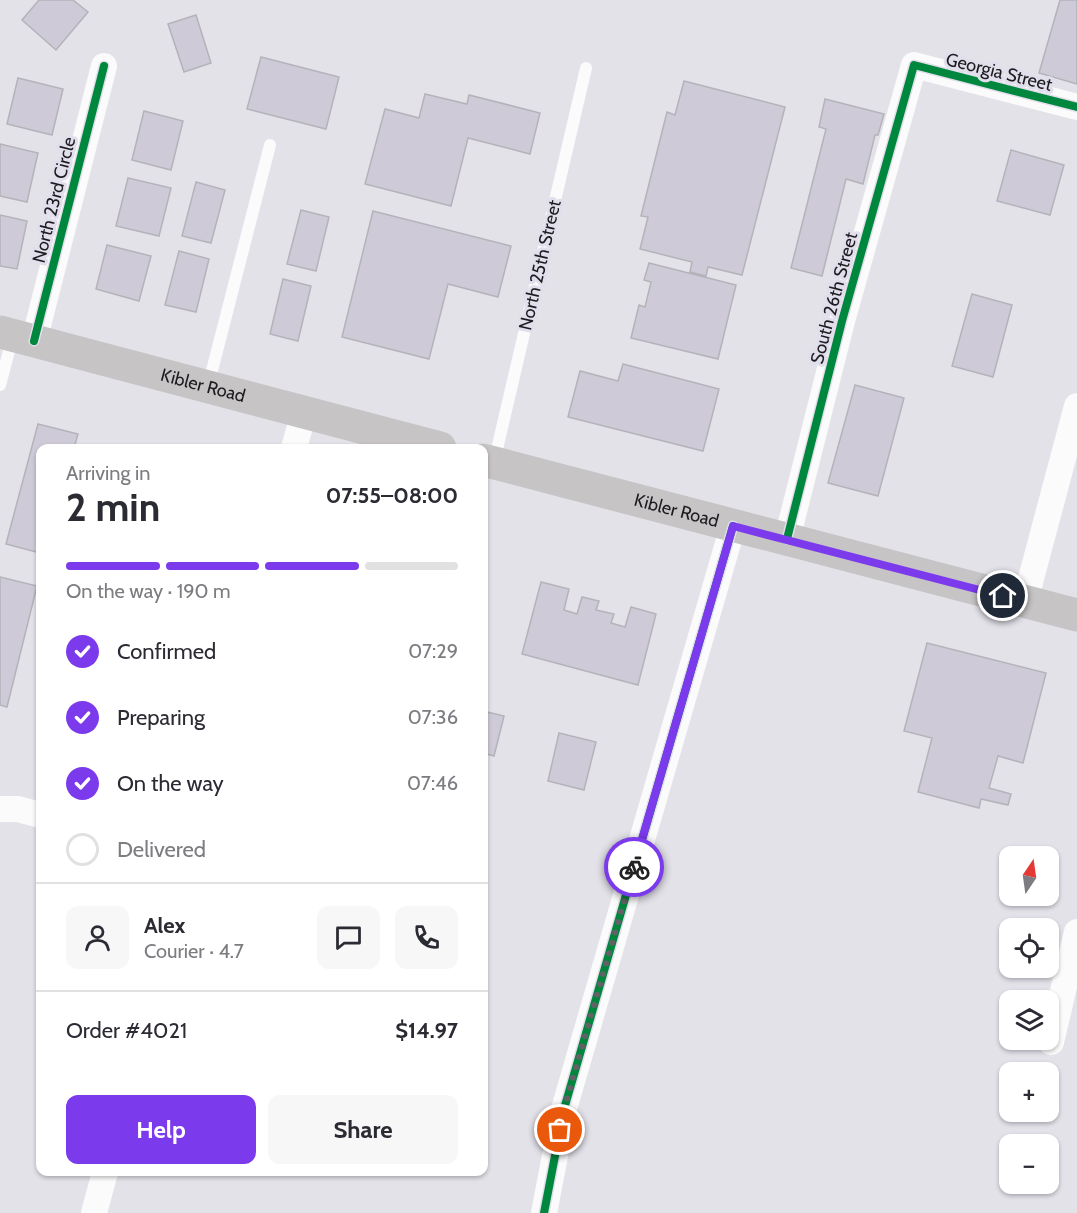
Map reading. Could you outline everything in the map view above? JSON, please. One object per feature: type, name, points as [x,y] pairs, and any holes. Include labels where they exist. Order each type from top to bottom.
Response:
[{"type":"main road","name":"Kibler Road","points":[[16,336],[425,444]]},
{"type":"main road","name":"Kibler Road","points":[[488,461],[1077,615]]},
{"type":"street","name":"Georgia Street","points":[[914,65],[1077,107]]},
{"type":"street","name":"South 26th Street","points":[[786,539],[842,321],[914,65]]},
{"type":"street","name":"North 23rd Circle","points":[[16,336],[104,66]]},
{"type":"street","points":[[1024,601],[1077,406]]},
{"type":"street","points":[[295,444],[304,412]]},
{"type":"street","points":[[544,1213],[564,1109],[733,526]]},
{"type":"street","points":[[0,809],[18,808],[36,814]]},
{"type":"street","points":[[1059,1005],[1077,932]]},
{"type":"street","points":[[94,1213],[104,1176]]},
{"type":"lane","name":"North 25th Street","points":[[488,461],[586,68]]},
{"type":"lane","points":[[208,387],[270,145]]},
{"type":"lane","points":[[0,385],[16,336]]},
{"type":"building","points":[[39,0],[73,0],[88,12],[56,50],[22,20]]},
{"type":"building","points":[[1060,0],[1077,0],[1077,84],[1039,73]]},
{"type":"building","points":[[196,15],[211,63],[184,72],[168,24]]},
{"type":"building","points":[[261,57],[339,77],[326,129],[247,109]]},
{"type":"building","points":[[18,78],[63,89],[52,135],[7,124]]},
{"type":"building","points":[[684,81],[785,107],[742,275],[708,267],[706,276],[690,272],[692,262],[640,249],[648,217],[641,216],[667,112],[675,115]]},
{"type":"building","points":[[425,94],[467,104],[469,95],[540,113],[530,154],[468,138],[451,206],[365,184],[385,109],[419,118]]},
{"type":"building","points":[[825,99],[884,114],[878,135],[875,135],[863,184],[846,179],[822,276],[791,268],[826,129],[819,127]]},
{"type":"building","points":[[144,111],[183,121],[171,170],[132,160]]},
{"type":"building","points":[[0,144],[38,153],[27,202],[0,196]]},
{"type":"building","points":[[1011,150],[1064,165],[1050,215],[997,201]]},
{"type":"building","points":[[128,178],[171,188],[159,236],[116,226]]},
{"type":"building","points":[[196,182],[225,190],[211,243],[182,236]]},
{"type":"building","points":[[301,210],[329,217],[316,271],[287,264]]},
{"type":"building","points":[[373,211],[511,246],[498,297],[448,284],[429,359],[342,337]]},
{"type":"building","points":[[0,215],[27,221],[17,269],[0,266]]},
{"type":"building","points":[[107,245],[151,256],[139,301],[96,289]]},
{"type":"building","points":[[179,251],[209,259],[196,312],[165,305]]},
{"type":"building","points":[[649,263],[736,285],[718,359],[631,338],[639,305],[645,307],[651,282],[644,280]]},
{"type":"building","points":[[283,279],[311,286],[298,341],[270,334]]},
{"type":"building","points":[[972,294],[1012,305],[993,377],[952,366]]},
{"type":"building","points":[[623,364],[719,389],[703,451],[568,417],[580,371],[618,381]]},
{"type":"building","points":[[855,385],[904,398],[878,496],[828,483]]},
{"type":"building","points":[[38,424],[78,434],[75,444],[36,444],[36,552],[6,544]]},
{"type":"building","points":[[0,577],[36,586],[36,590],[7,707],[0,705]]},
{"type":"building","points":[[541,582],[569,589],[564,610],[577,614],[582,597],[599,601],[596,610],[614,614],[611,623],[625,627],[631,607],[656,614],[638,685],[522,654]]},
{"type":"building","points":[[927,643],[1046,673],[1023,763],[998,756],[989,788],[1011,794],[1008,805],[981,799],[979,808],[918,792],[932,738],[904,731]]},
{"type":"building","points":[[488,712],[504,716],[494,756],[488,754]]},
{"type":"building","points":[[559,733],[596,742],[584,790],[548,781]]},
{"type":"cycle path","points":[[787,539],[842,321],[914,65],[1077,107]]},
{"type":"cycle path","points":[[34,341],[104,66]]},
{"type":"cycle path","points":[[544,1213],[564,1109],[733,526]]},
{"type":"way so far","points":[[560,1130],[564,1109],[634,867]]},
{"type":"route","points":[[634,867],[733,526],[1003,596]]}]
